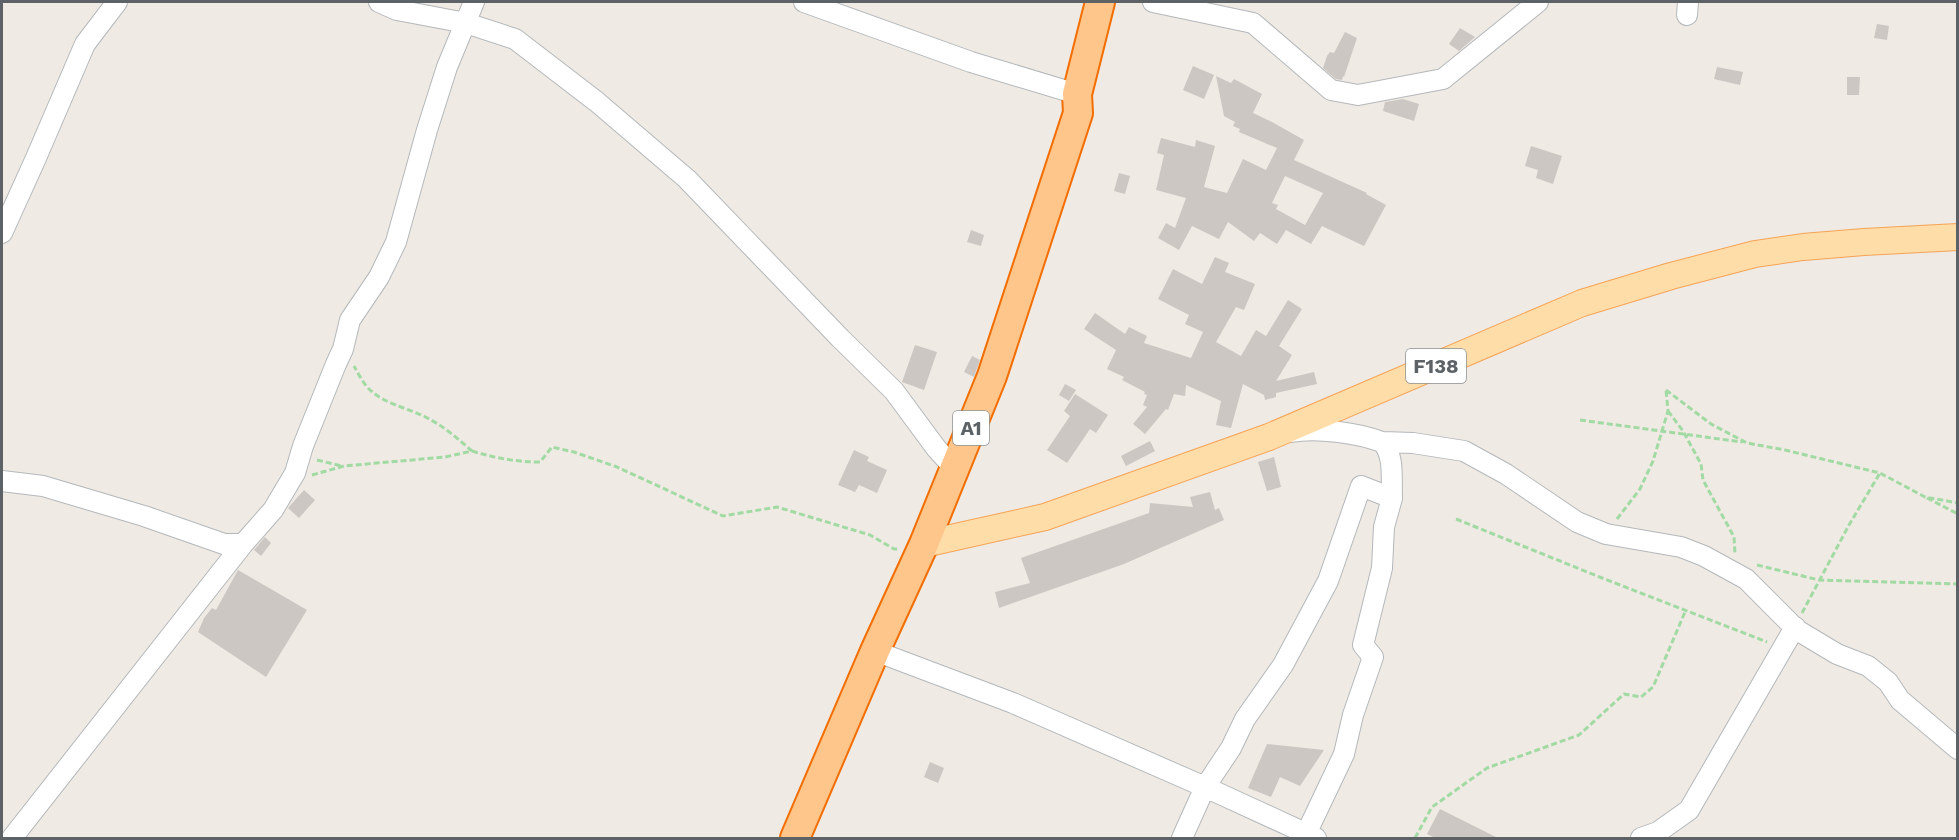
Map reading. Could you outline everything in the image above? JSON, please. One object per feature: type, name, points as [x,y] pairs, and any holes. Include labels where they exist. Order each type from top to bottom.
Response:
[{"type":"highway","name":"A1","points":[[795,838],[875,651],[924,544],[992,376],[1078,113],[1077,94],[1100,2]]},
{"type":"main road","name":"F138","points":[[924,544],[1045,517],[1269,437],[1582,303],[1671,276],[1755,254],[1784,250],[1864,242],[1958,237]]},
{"type":"street","points":[[2,233],[85,44],[117,2]]},
{"type":"street","points":[[378,2],[397,10],[466,23],[515,39],[597,102],[687,179],[894,391],[936,448],[955,469]]},
{"type":"street","points":[[12,838],[243,544],[273,510],[295,473],[303,446],[344,349],[350,320],[379,277],[396,242],[430,119],[447,67],[474,2]]},
{"type":"street","points":[[804,2],[971,62],[1077,94]]},
{"type":"street","points":[[1153,2],[1253,23],[1331,90],[1358,95],[1443,78],[1538,2]]},
{"type":"street","points":[[1269,437],[1304,429],[1382,442],[1413,443],[1464,451],[1506,474],[1577,522],[1606,534],[1681,547],[1704,556],[1746,579],[1795,627],[1837,654],[1868,666],[1888,682],[1900,700],[1958,749]]},
{"type":"street","points":[[875,651],[1013,703],[1311,836],[1344,754],[1356,706],[1373,657],[1363,645],[1382,568],[1384,527],[1392,498],[1390,454],[1382,442]]},
{"type":"street","points":[[2,481],[43,486],[144,516],[224,544],[243,544]]},
{"type":"street","points":[[1182,838],[1205,787],[1231,748],[1245,719],[1284,665],[1328,581],[1361,486],[1392,498]]},
{"type":"street","points":[[1641,838],[1658,832],[1689,810],[1795,627]]},
{"type":"path","points":[[344,349],[367,387],[375,394],[395,406],[417,412],[433,421],[472,451],[520,462],[540,462],[552,447],[616,467],[723,516],[777,507],[870,535],[894,549],[924,544]]},
{"type":"path","points":[[1606,534],[1640,489],[1653,461],[1668,411],[1666,390],[1711,424],[1747,443]]},
{"type":"path","points":[[1668,411],[1685,434],[1701,464],[1703,480],[1734,537],[1736,574]]},
{"type":"path","points":[[1580,420],[1747,443],[1880,473],[1958,514]]},
{"type":"path","points":[[303,446],[318,461],[344,466]]},
{"type":"path","points":[[285,487],[312,475],[344,466],[445,457],[472,451]]},
{"type":"path","points":[[1795,627],[1880,473]]},
{"type":"path","points":[[1925,497],[1958,503]]},
{"type":"path","points":[[1456,519],[1685,612],[1783,648]]},
{"type":"path","points":[[1756,564],[1819,580],[1958,584]]},
{"type":"path","points":[[1415,838],[1432,807],[1487,768],[1579,735],[1624,694],[1641,697],[1653,687],[1685,612]]},
{"type":"building","points":[[1877,24],[1889,26],[1887,40],[1874,38]]},
{"type":"building","points":[[1460,28],[1475,37],[1459,51],[1449,44]]},
{"type":"building","points":[[1345,32],[1357,38],[1342,80],[1336,79],[1323,68],[1327,56],[1330,52],[1334,53]]},
{"type":"building","points":[[1193,66],[1214,75],[1204,99],[1183,90]]},
{"type":"building","points":[[1717,67],[1743,72],[1740,85],[1714,79]]},
{"type":"building","points":[[1216,76],[1231,83],[1234,79],[1262,94],[1253,113],[1304,140],[1294,160],[1367,193],[1386,205],[1364,246],[1322,226],[1311,244],[1286,230],[1277,244],[1260,233],[1254,241],[1228,222],[1219,239],[1192,226],[1179,250],[1158,238],[1166,223],[1175,228],[1186,198],[1156,190],[1164,155],[1157,153],[1161,138],[1195,147],[1196,140],[1215,146],[1204,187],[1227,193],[1243,159],[1266,170],[1277,148],[1239,132],[1240,129],[1233,126],[1235,122],[1224,116]],"holes":[[[1285,176],[1323,193],[1305,225],[1276,209],[1278,205],[1272,203]]]},
{"type":"building","points":[[1847,77],[1860,77],[1859,95],[1847,95]]},
{"type":"building","points":[[1403,99],[1419,104],[1414,121],[1383,111],[1385,102]]},
{"type":"building","points":[[1531,146],[1562,156],[1553,184],[1536,178],[1538,170],[1525,166]]},
{"type":"building","points":[[1119,173],[1130,176],[1125,194],[1114,191]]},
{"type":"building","points":[[971,230],[984,235],[981,246],[967,242]]},
{"type":"building","points":[[1215,257],[1229,263],[1225,272],[1255,284],[1244,310],[1236,307],[1216,342],[1241,356],[1256,330],[1266,336],[1288,300],[1302,309],[1279,346],[1292,355],[1276,381],[1314,372],[1317,384],[1276,393],[1276,397],[1265,400],[1264,395],[1243,384],[1231,428],[1216,425],[1221,401],[1186,385],[1185,396],[1174,394],[1168,410],[1166,409],[1145,434],[1133,424],[1147,407],[1143,405],[1147,395],[1122,380],[1124,377],[1107,369],[1116,350],[1084,329],[1095,313],[1125,334],[1129,327],[1147,336],[1144,343],[1191,358],[1203,332],[1185,324],[1189,315],[1158,299],[1173,269],[1202,284]]},
{"type":"building","points":[[915,345],[937,352],[924,390],[902,382]]},
{"type":"building","points":[[972,356],[980,360],[974,377],[964,372]]},
{"type":"building","points":[[1065,384],[1076,390],[1069,401],[1059,395]]},
{"type":"building","points":[[1075,394],[1108,415],[1096,433],[1090,429],[1067,463],[1047,450],[1070,416],[1064,411]]},
{"type":"building","points":[[1150,441],[1155,451],[1126,466],[1121,456]]},
{"type":"building","points":[[854,450],[869,457],[867,461],[887,470],[877,493],[859,485],[855,492],[838,485]]},
{"type":"building","points":[[1274,457],[1281,487],[1267,491],[1258,462]]},
{"type":"building","points":[[304,490],[315,500],[299,518],[288,508]]},
{"type":"building","points":[[1210,492],[1215,510],[1219,508],[1224,520],[1124,564],[999,608],[995,592],[1030,583],[1021,558],[1149,513],[1150,503],[1193,507],[1190,497]]},
{"type":"building","points":[[265,537],[271,543],[261,556],[254,550]]},
{"type":"building","points":[[238,570],[307,610],[266,677],[198,632],[204,618],[212,608],[216,610]]},
{"type":"building","points":[[1267,744],[1324,750],[1300,786],[1280,777],[1271,797],[1248,788]]},
{"type":"building","points":[[930,762],[944,768],[938,783],[924,777]]},
{"type":"building","points":[[1440,809],[1498,838],[1435,838],[1427,834]]}]
